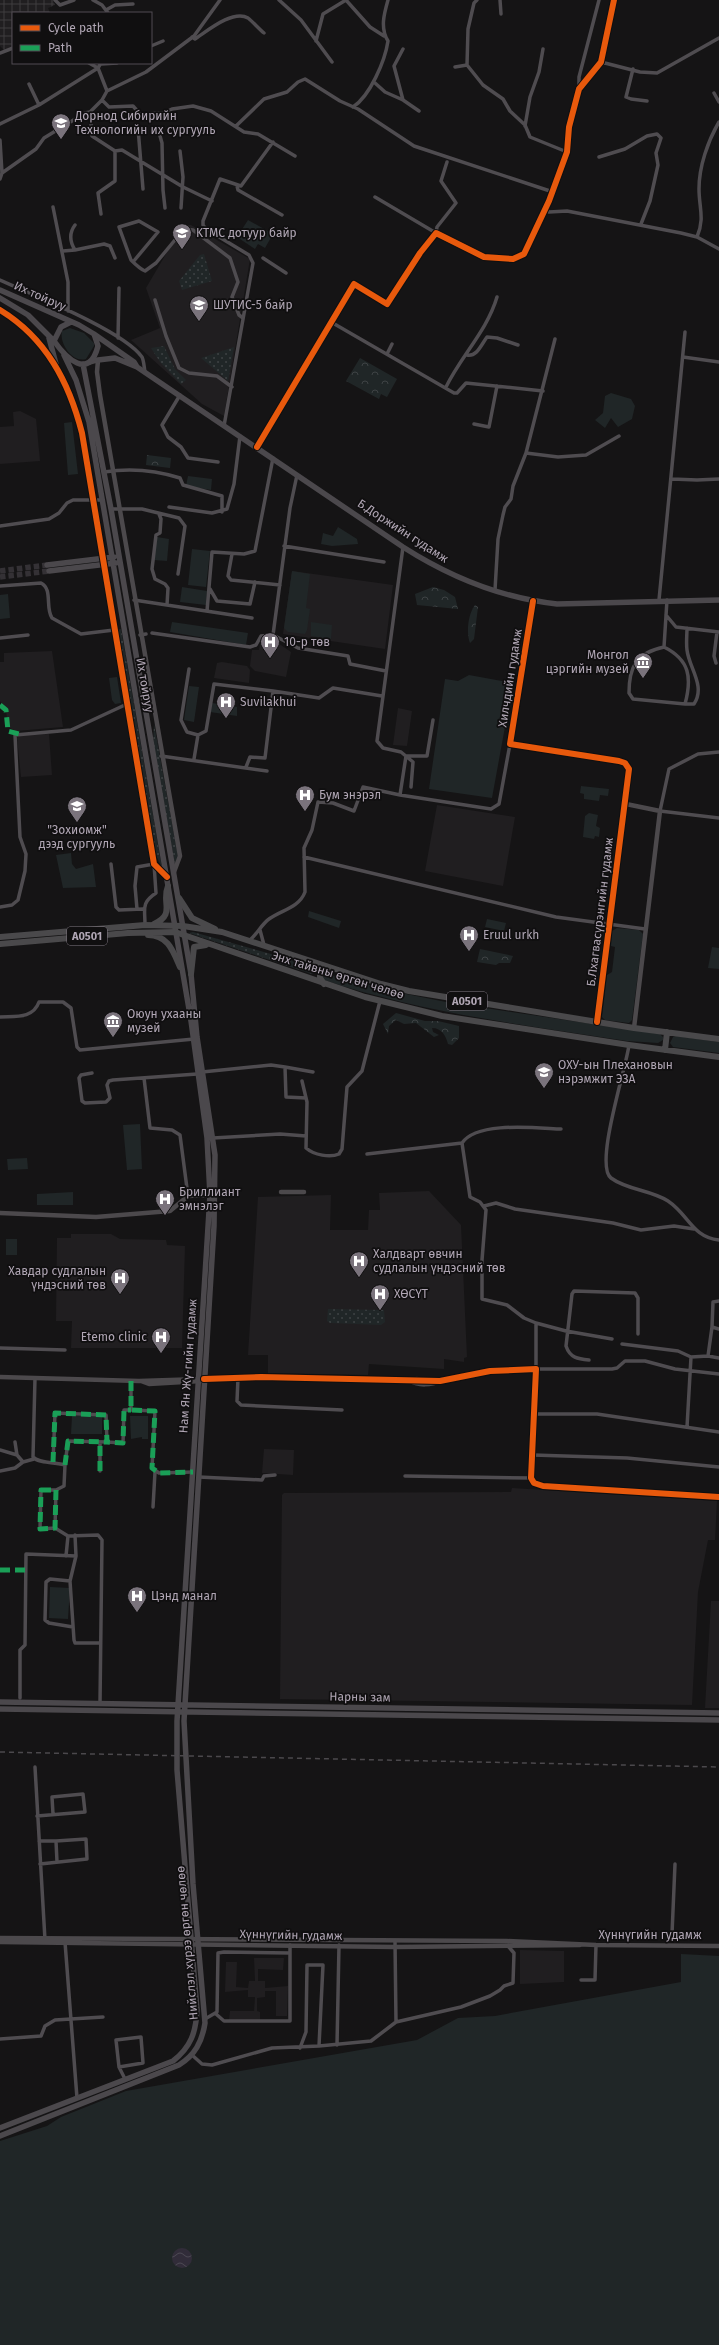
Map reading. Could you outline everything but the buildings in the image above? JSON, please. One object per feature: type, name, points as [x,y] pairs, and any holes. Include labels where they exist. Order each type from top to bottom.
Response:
[{"type":"highway","points":[[152,924],[165,917],[167,913],[165,893],[168,886]]},
{"type":"highway","points":[[179,898],[192,918],[222,932]]},
{"type":"highway","name":"Энх тайвны өргөн чөлөө","points":[[0,937],[152,924],[174,924],[222,932],[335,969],[409,991],[634,1028],[719,1039]]},
{"type":"highway","name":"Энх тайвны өргөн чөлөө","points":[[0,944],[128,933],[175,932],[325,985],[380,1001],[442,1016],[629,1045],[719,1057]]},
{"type":"highway","points":[[128,933],[152,935],[165,939],[172,949],[180,967]]},
{"type":"highway","points":[[191,974],[194,947],[202,944],[217,947]]},
{"type":"highway","points":[[305,978],[314,976],[318,973],[318,967],[313,962]]},
{"type":"highway","points":[[325,985],[320,978],[321,972],[327,969],[335,969]]},
{"type":"highway","points":[[665,1050],[667,1032]]},
{"type":"main road","name":"Их тойруу","points":[[0,290],[71,322]]},
{"type":"main road","name":"Их тойруу","points":[[0,298],[21,310],[54,341]]},
{"type":"main road","points":[[94,334],[98,343],[98,349],[95,356],[85,364],[74,362],[64,355],[54,341],[61,327],[71,322],[94,334],[134,362],[137,367]]},
{"type":"main road","points":[[48,334],[56,364]]},
{"type":"main road","name":"Их тойруу","points":[[64,355],[76,380],[89,422],[167,877],[180,967],[191,1022]]},
{"type":"main road","points":[[98,360],[115,358],[137,367]]},
{"type":"main road","name":"Их тойруу","points":[[85,364],[191,974]]},
{"type":"main road","name":"Б.Доржийн гудамж","points":[[137,367],[297,473],[403,547],[444,572],[495,590],[533,601],[578,605],[660,600],[719,600]]},
{"type":"main road","points":[[48,568],[119,560]]},
{"type":"main road","name":"Нам Ян Жү-гийн гудамж","points":[[185,1704],[210,1194],[207,1138],[191,974]]},
{"type":"main road","name":"Нам Ян Жү-гийн гудамж","points":[[177,1712],[193,1472],[215,1204],[213,1138],[191,1022]]},
{"type":"main road","name":"Нарны зам","points":[[0,1702],[719,1714]]},
{"type":"main road","name":"Нийслэл хүрээ өргөн чөлөө","points":[[0,2136],[179,2065],[192,2055],[201,2042],[205,2019],[192,1877],[184,1712],[185,1704]]},
{"type":"main road","name":"Нарны зам","points":[[0,1709],[719,1720]]},
{"type":"main road","points":[[385,1709],[385,1715]]},
{"type":"main road","name":"Нийслэл хүрээ өргөн чөлөө","points":[[0,2128],[173,2061],[185,2051],[193,2037],[197,2026],[197,2010],[177,1770],[177,1712]]},
{"type":"main road","points":[[70,2101],[73,2107]]},
{"type":"street","points":[[56,0],[60,5],[74,0]]},
{"type":"street","points":[[92,0],[99,2],[107,12],[117,4],[133,4]]},
{"type":"street","points":[[2,173],[36,149],[44,138],[85,113],[90,112],[102,100],[107,91],[140,76],[192,37],[201,29],[208,18],[208,14],[220,0]]},
{"type":"street","points":[[278,0],[301,20],[332,62]]},
{"type":"street","points":[[316,41],[323,14],[346,0],[370,27],[385,36]]},
{"type":"street","points":[[353,107],[360,103],[375,83],[377,71],[387,49],[388,41],[385,36],[384,15],[388,0]]},
{"type":"street","points":[[477,0],[474,3],[468,29],[467,65],[483,85],[503,100],[525,127],[530,137],[566,152]]},
{"type":"street","points":[[500,0],[501,14]]},
{"type":"street","points":[[375,197],[477,255],[513,259],[524,254],[553,192],[566,152],[569,127],[579,89],[579,77],[598,0]]},
{"type":"street","points":[[579,89],[601,62],[614,0]]},
{"type":"street","points":[[192,37],[195,39],[226,19],[243,17],[247,18],[264,33]]},
{"type":"street","points":[[601,62],[657,73],[680,62],[719,38]]},
{"type":"street","points":[[152,46],[163,42]]},
{"type":"street","points":[[0,54],[12,48]]},
{"type":"street","points":[[403,49],[394,66],[403,100]]},
{"type":"street","points":[[525,127],[530,97],[543,49]]},
{"type":"street","points":[[0,124],[39,104],[100,65],[107,91]]},
{"type":"street","points":[[455,67],[467,65]]},
{"type":"street","points":[[632,69],[626,97],[631,100],[647,100]]},
{"type":"street","points":[[236,126],[248,117],[259,103],[268,97],[287,92],[302,79],[315,84],[414,146],[553,192]]},
{"type":"street","points":[[375,83],[385,92],[403,100],[419,111]]},
{"type":"street","points":[[29,84],[39,104]]},
{"type":"street","points":[[714,93],[719,102]]},
{"type":"street","points":[[102,100],[109,107],[133,106],[140,114],[164,113],[172,109],[193,106],[210,111],[244,132],[258,134],[295,156]]},
{"type":"street","points":[[90,112],[92,136],[115,151],[122,150],[183,187],[212,201]]},
{"type":"street","points":[[697,237],[702,216],[699,195],[699,178],[708,142],[719,122]]},
{"type":"street","points":[[138,128],[143,189]]},
{"type":"street","points":[[599,156],[625,149],[647,136],[657,134],[662,138],[656,153],[658,165],[650,201],[641,224]]},
{"type":"street","points":[[160,136],[162,143],[165,208]]},
{"type":"street","points":[[0,140],[2,173],[0,179]]},
{"type":"street","points":[[224,426],[253,263],[252,258],[203,225],[220,179],[237,186],[242,186],[251,176],[273,142]]},
{"type":"street","points":[[100,214],[98,193],[115,181],[115,151]]},
{"type":"street","points":[[180,151],[183,187],[181,208]]},
{"type":"street","points":[[257,447],[354,284],[387,304],[420,253],[436,233],[437,228],[456,203],[441,181],[447,162]]},
{"type":"street","points":[[237,186],[238,190],[282,215]]},
{"type":"street","points":[[53,207],[68,282],[68,311]]},
{"type":"street","points":[[545,209],[549,212],[567,211],[641,224],[697,237],[719,249]]},
{"type":"street","points":[[133,262],[158,232],[139,221],[119,228],[133,262],[141,270],[149,270],[184,229],[193,230],[230,258],[238,282],[232,296],[239,315],[243,318]]},
{"type":"street","points":[[75,225],[71,231],[72,244],[75,250]]},
{"type":"street","points":[[63,251],[104,244],[110,246],[115,258]]},
{"type":"street","points":[[262,258],[286,273]]},
{"type":"street","points":[[0,280],[68,311],[118,338],[142,358],[145,372]]},
{"type":"street","points":[[118,338],[119,288]]},
{"type":"street","points":[[27,302],[30,293]]},
{"type":"street","points":[[446,387],[454,370],[467,355],[483,329],[497,297]]},
{"type":"street","points":[[156,300],[166,336],[179,368],[197,375],[205,373],[217,376],[232,387]]},
{"type":"street","points":[[0,310],[26,329],[56,364],[77,412],[94,500],[102,562],[154,864],[156,893],[148,897],[144,909],[145,925]]},
{"type":"street","points":[[331,322],[457,393],[466,383],[543,391]]},
{"type":"street","points":[[660,600],[685,332]]},
{"type":"street","points":[[467,355],[471,356],[476,353],[487,337],[497,338],[518,345]]},
{"type":"street","points":[[495,590],[498,539],[503,515],[505,507],[511,500],[513,486],[526,453],[555,339]]},
{"type":"street","points":[[387,354],[392,344]]},
{"type":"street","points":[[683,357],[719,362]]},
{"type":"street","points":[[85,364],[98,360],[97,372],[134,600],[180,856],[174,872]]},
{"type":"street","points":[[474,424],[489,427],[498,386]]},
{"type":"street","points":[[180,395],[162,425],[168,437],[181,447],[188,458],[218,462]]},
{"type":"street","points":[[169,507],[212,513],[222,512],[226,509],[231,499],[240,436]]},
{"type":"street","points":[[526,453],[558,457],[586,454],[619,436]]},
{"type":"street","points":[[207,611],[212,552],[248,554],[255,551],[273,458]]},
{"type":"street","points":[[104,472],[130,468],[180,478],[183,485],[222,496],[222,512]]},
{"type":"street","points":[[273,635],[284,546],[297,473]]},
{"type":"street","points":[[672,479],[719,479]]},
{"type":"street","points":[[0,526],[48,519],[59,513],[67,503],[73,500],[102,500]]},
{"type":"street","points":[[111,509],[119,507],[142,509],[179,518],[185,526],[178,574]]},
{"type":"street","points":[[159,514],[161,519],[160,533],[156,535],[152,569],[155,579],[165,584],[168,588],[167,605]]},
{"type":"street","points":[[284,546],[384,562]]},
{"type":"street","points":[[403,547],[377,741],[383,748],[401,752],[413,762],[411,787]]},
{"type":"street","points":[[232,554],[228,576],[231,580],[280,585]]},
{"type":"street","points":[[0,586],[41,582],[44,584],[48,592],[52,618],[81,634],[114,630]]},
{"type":"street","points":[[209,588],[217,601],[249,604],[255,582]]},
{"type":"street","points":[[134,600],[252,618]]},
{"type":"street","points":[[664,647],[667,600]]},
{"type":"street","name":"Хилчдийн гудамж","points":[[533,601],[510,744],[625,764],[629,769],[626,804]]},
{"type":"street","points":[[666,615],[675,626],[718,632],[714,656],[716,663]]},
{"type":"street","points":[[685,704],[690,678],[685,665],[672,651],[664,647],[652,650],[640,657],[632,668],[629,693],[634,699],[685,704],[694,704],[697,699],[698,685],[687,651],[687,628]]},
{"type":"street","points":[[152,633],[250,647],[256,645],[261,636],[273,635],[298,648],[348,656],[350,664],[386,671]]},
{"type":"street","points":[[140,635],[146,634]]},
{"type":"street","points":[[0,638],[28,635]]},
{"type":"street","points":[[189,669],[181,720],[187,732],[198,735],[206,731],[214,684],[319,698],[333,688],[382,696]]},
{"type":"street","points":[[246,767],[250,757],[265,758],[273,691]]},
{"type":"street","points":[[0,907],[12,905],[18,900],[25,871],[26,854],[20,837],[15,735],[71,730],[127,704]]},
{"type":"street","points":[[406,756],[426,756],[433,720]]},
{"type":"street","points":[[194,760],[198,735]]},
{"type":"street","points":[[250,940],[269,919],[291,907],[303,898],[305,886],[304,857],[306,840],[312,830],[318,802],[333,803],[341,808],[354,812],[363,787],[400,795],[491,809],[497,807],[499,804],[510,744]]},
{"type":"street","points":[[634,1028],[660,811],[668,769],[698,754],[719,752]]},
{"type":"street","points":[[161,756],[267,771]]},
{"type":"street","points":[[400,795],[406,756]]},
{"type":"street","points":[[626,804],[660,811],[719,818]]},
{"type":"street","name":"Б.Лхагвасүрэнгийн гудамж","points":[[597,1022],[626,804]]},
{"type":"street","points":[[304,857],[556,917],[645,929]]},
{"type":"street","points":[[111,864],[116,907],[119,910],[144,909]]},
{"type":"street","points":[[154,864],[167,877]]},
{"type":"street","points":[[137,909],[135,886],[137,867],[154,864]]},
{"type":"street","points":[[260,930],[264,945]]},
{"type":"street","points":[[302,1081],[308,1110],[306,1148],[310,1152],[334,1157],[339,1154],[342,1148],[347,1087],[362,1072],[380,1001]]},
{"type":"street","points":[[0,1016],[28,1015],[34,1011],[39,1002],[63,1002],[71,1008],[77,1047],[80,1050],[194,1039]]},
{"type":"street","points":[[629,1045],[613,1114],[605,1163],[606,1172],[616,1181],[662,1196],[680,1209],[694,1229],[706,1238],[719,1240]]},
{"type":"street","points":[[92,1073],[81,1075],[79,1078],[82,1101],[84,1103],[106,1102],[110,1098],[107,1085],[109,1081],[271,1065],[313,1072]]},
{"type":"street","points":[[285,1067],[286,1097],[306,1098]]},
{"type":"street","points":[[144,1078],[150,1128],[172,1130],[180,1135],[188,1196]]},
{"type":"street","points":[[561,1129],[481,1130],[465,1138],[462,1143],[470,1198],[484,1206],[487,1211],[482,1260],[482,1299],[507,1305],[524,1318],[536,1322],[566,1331],[612,1339]]},
{"type":"street","points":[[213,1138],[271,1134],[306,1136]]},
{"type":"street","points":[[367,1154],[462,1143]]},
{"type":"street","points":[[281,1192],[304,1192]]},
{"type":"street","points":[[0,1213],[96,1217],[170,1211],[188,1196],[210,1194]]},
{"type":"street","points":[[484,1206],[496,1202],[515,1209],[613,1223],[641,1230],[674,1226],[694,1229]]},
{"type":"street","points":[[589,1360],[576,1359],[568,1352],[566,1346],[566,1331],[572,1292],[577,1290],[587,1290],[636,1294],[638,1298],[638,1334]]},
{"type":"street","points":[[708,1356],[712,1327],[713,1302],[719,1300]]},
{"type":"street","points":[[536,1322],[535,1414],[531,1478],[534,1483],[543,1486],[719,1497]]},
{"type":"street","points":[[712,1327],[719,1329]]},
{"type":"street","points":[[622,1344],[678,1351],[691,1357],[708,1356],[719,1358]]},
{"type":"street","points":[[0,1348],[65,1350]]},
{"type":"street","points":[[687,1427],[691,1357]]},
{"type":"street","points":[[0,1377],[131,1381],[238,1378],[411,1381],[415,1384],[430,1384],[490,1371],[536,1369],[612,1369],[617,1368],[625,1361],[645,1361],[675,1369],[690,1369],[719,1374]]},
{"type":"street","points":[[34,1459],[35,1378]]},
{"type":"street","points":[[238,1378],[237,1401],[241,1405],[342,1410]]},
{"type":"street","points":[[131,1381],[131,1410]]},
{"type":"street","points":[[100,1703],[102,1540],[98,1535],[68,1536],[55,1528],[40,1529],[40,1490],[56,1490],[64,1486],[64,1465],[68,1441],[123,1443],[124,1410],[155,1411],[151,1459],[152,1468],[155,1472],[153,1507]]},
{"type":"street","points":[[53,1462],[55,1413],[106,1415],[107,1442]]},
{"type":"street","points":[[535,1414],[597,1414],[719,1432]]},
{"type":"street","points":[[15,1442],[17,1455],[23,1462]]},
{"type":"street","points":[[100,1442],[100,1470]]},
{"type":"street","points":[[0,1450],[17,1455]]},
{"type":"street","points":[[533,1456],[627,1458],[719,1468]]},
{"type":"street","points":[[0,1471],[15,1468],[23,1462],[34,1459],[39,1462],[53,1462],[64,1465]]},
{"type":"street","points":[[155,1472],[193,1472]]},
{"type":"street","points":[[197,1477],[262,1480],[264,1476],[275,1475]]},
{"type":"street","points":[[405,1476],[531,1478]]},
{"type":"street","points":[[55,1528],[56,1490]]},
{"type":"street","points":[[75,1535],[76,1556],[70,1581],[72,1627],[75,1643],[100,1643]]},
{"type":"street","points":[[66,1556],[68,1536]]},
{"type":"street","points":[[20,1698],[20,1650],[25,1644],[26,1554],[76,1556]]},
{"type":"street","points":[[70,1581],[50,1579],[46,1582],[45,1620],[49,1623],[72,1627]]},
{"type":"street","points":[[35,1767],[45,1940]]},
{"type":"street","points":[[37,1816],[85,1812],[83,1794],[52,1797],[53,1814]]},
{"type":"street","points":[[39,1842],[87,1840],[87,1859],[40,1864]]},
{"type":"street","points":[[56,1841],[57,1862]]},
{"type":"street","points":[[672,1934],[675,1864]]},
{"type":"street","name":"Хүннүгийн гудамж","points":[[0,1938],[45,1940],[508,1946],[580,1944]]},
{"type":"street","name":"Хүннүгийн гудамж","points":[[0,1942],[45,1940],[65,1942],[192,1941]]},
{"type":"street","name":"Хүннүгийн гудамж","points":[[199,1941],[339,1946],[507,1941],[596,1945],[719,1946]]},
{"type":"street","points":[[65,1942],[77,2098]]},
{"type":"street","points":[[395,1944],[396,2022]]},
{"type":"street","points":[[216,2014],[224,2021],[290,2021],[290,1945]]},
{"type":"street","points":[[581,1980],[596,1980],[596,1945]]},
{"type":"street","points":[[337,2045],[339,1946]]},
{"type":"street","points":[[192,2055],[202,2064],[212,2064],[272,2048],[300,2048],[371,2041],[396,2022],[461,2007],[490,1996],[504,1986],[513,1983],[514,1953],[508,1946]]},
{"type":"street","points":[[216,2014],[218,1953],[290,1953]]},
{"type":"street","points":[[300,2048],[306,2032],[307,1965],[323,1966],[319,2046]]},
{"type":"street","points":[[205,2019],[216,2014]]},
{"type":"street","points":[[0,2039],[41,2036],[49,2022],[103,2017]]},
{"type":"street","points":[[119,2067],[143,2063],[141,2037],[116,2040],[119,2067],[125,2079]]},
{"type":"shaded area","points":[[0,0],[53,0],[55,5],[48,8],[50,12],[12,12],[12,46],[4,50],[0,46]]},
{"type":"shaded area","name":"ШУТИС-5 байр","points":[[183,225],[191,225],[250,259],[224,416],[202,404],[131,340],[160,328],[146,288]]},
{"type":"shaded area","points":[[20,411],[36,419],[40,461],[0,464],[0,427],[14,426],[13,412]]},
{"type":"shaded area","points":[[292,571],[393,585],[385,649],[283,634]]},
{"type":"shaded area","name":"10-р төв","points":[[261,638],[272,639],[291,652],[286,677],[255,671],[250,666],[252,650],[259,650]]},
{"type":"shaded area","points":[[52,651],[63,727],[16,731],[8,727],[6,710],[0,701],[0,662],[4,662],[4,653]]},
{"type":"shaded area","points":[[222,662],[247,666],[250,670],[249,683],[214,678],[217,663]]},
{"type":"shaded area","points":[[398,708],[412,711],[407,746],[393,745]]},
{"type":"shaded area","points":[[49,734],[52,775],[21,777],[17,738],[19,735]]},
{"type":"shaded area","points":[[437,805],[515,817],[503,886],[425,871]]},
{"type":"shaded area","name":"Халдварт өвчин судлалын үндэсний төв","points":[[429,1191],[461,1225],[467,1357],[464,1358],[464,1362],[444,1359],[444,1369],[369,1364],[368,1375],[268,1373],[268,1355],[248,1355],[258,1197],[331,1195],[330,1230],[368,1230],[369,1210],[380,1210],[379,1193]]},
{"type":"shaded area","name":"Хавдар судлалын үндэсний төв","points":[[71,1234],[111,1234],[120,1239],[166,1240],[167,1245],[185,1246],[182,1348],[71,1348],[72,1321],[56,1321],[57,1238],[71,1238]]},
{"type":"shaded area","points":[[264,1449],[294,1450],[293,1475],[262,1473]]},
{"type":"shaded area","points":[[512,1488],[717,1501],[715,1540],[708,1540],[698,1592],[692,1705],[280,1699],[282,1495],[284,1493],[511,1492]]},
{"type":"shaded area","points":[[711,1601],[719,1601],[719,1708],[705,1708]]},
{"type":"shaded area","points":[[520,1950],[564,1951],[564,1982],[520,1984]]},
{"type":"shaded area","points":[[254,1958],[284,1958],[283,1970],[258,1969],[258,1981],[265,1981],[265,1988],[288,1986],[287,2016],[276,2016],[276,1991],[265,1991],[265,1997],[257,1998],[257,2011],[260,2012],[260,2021],[229,2020],[230,2011],[254,2011],[255,1997],[248,1997],[248,1990],[225,1992],[226,1962],[237,1962],[236,1987],[248,1988],[249,1981],[255,1981]]},
{"type":"green space","points":[[248,220],[273,234],[265,248],[258,244],[255,249],[237,237]]},
{"type":"green space","points":[[204,254],[212,281],[182,290],[179,281],[200,255]]},
{"type":"green space","points":[[70,328],[84,333],[94,343],[94,346],[86,359],[76,358],[71,355],[65,346],[62,331]]},
{"type":"green space","points":[[164,346],[175,369],[186,380],[181,384],[160,362],[151,348]]},
{"type":"green space","points":[[234,347],[228,381],[201,358]]},
{"type":"green space","points":[[360,358],[397,379],[387,397],[381,394],[379,399],[346,381]]},
{"type":"green space","points":[[611,393],[631,399],[635,406],[632,419],[618,427],[611,418],[605,428],[595,420],[603,413],[605,396]]},
{"type":"green space","points":[[72,422],[78,474],[68,475],[64,423]]},
{"type":"green space","points":[[147,455],[171,458],[170,468],[146,465]]},
{"type":"green space","points":[[188,476],[212,479],[211,490],[186,486]]},
{"type":"green space","points":[[338,527],[357,539],[358,544],[332,546],[321,544],[323,533],[333,536]]},
{"type":"green space","points":[[157,537],[169,539],[167,561],[154,560]]},
{"type":"green space","points":[[192,549],[210,551],[206,587],[188,585]]},
{"type":"green space","points":[[292,571],[310,574],[306,608],[310,609],[305,634],[288,632],[284,628]]},
{"type":"green space","points":[[182,587],[207,591],[206,605],[180,602]]},
{"type":"green space","points":[[433,587],[444,590],[455,597],[458,609],[417,605],[415,594]]},
{"type":"green space","points":[[8,594],[10,618],[0,619],[0,595]]},
{"type":"green space","points":[[475,605],[478,607],[474,639],[470,643],[468,624]]},
{"type":"green space","points":[[172,622],[248,633],[246,645],[170,632]]},
{"type":"green space","points":[[311,622],[332,625],[331,639],[311,636]]},
{"type":"green space","points":[[121,629],[162,868],[154,851],[117,630]]},
{"type":"green space","points":[[469,675],[513,683],[492,798],[429,789],[445,679],[458,681]]},
{"type":"green space","points":[[117,677],[121,703],[115,704],[112,700],[109,678]]},
{"type":"green space","points":[[189,686],[199,687],[194,722],[184,720]]},
{"type":"green space","points":[[212,703],[237,707],[237,716],[210,712]]},
{"type":"green space","points":[[154,724],[178,856],[175,865],[153,744]]},
{"type":"green space","points":[[581,786],[609,789],[608,796],[600,795],[599,801],[584,799],[584,794],[580,793]]},
{"type":"green space","points":[[589,813],[598,815],[596,826],[600,828],[599,837],[595,836],[594,839],[583,837],[585,816]]},
{"type":"green space","points":[[71,853],[72,864],[76,869],[93,864],[96,887],[63,888],[56,855]]},
{"type":"green space","points":[[309,911],[341,921],[339,928],[308,917]]},
{"type":"green space","points":[[487,919],[506,923],[504,931],[485,927]]},
{"type":"green space","points":[[617,928],[639,930],[643,934],[632,1020],[629,1023],[605,1020],[602,1017],[607,975],[612,972],[615,947],[611,946],[612,931]]},
{"type":"green space","points":[[193,932],[314,966],[316,972],[312,974],[189,933]]},
{"type":"green space","points":[[712,947],[719,948],[719,969],[708,968]]},
{"type":"green space","points":[[480,949],[513,956],[510,963],[499,963],[496,965],[477,962]]},
{"type":"green space","points":[[324,973],[401,993],[451,1003],[660,1034],[663,1037],[663,1040],[658,1043],[627,1041],[436,1010],[324,980],[321,976]]},
{"type":"green space","points":[[396,1013],[425,1021],[438,1021],[459,1026],[459,1038],[452,1045],[448,1044],[445,1035],[438,1029],[432,1028],[433,1032],[439,1035],[434,1037],[416,1023],[404,1024],[396,1020],[389,1026],[388,1034],[383,1024]]},
{"type":"green space","points":[[676,1036],[719,1042],[719,1053],[673,1047],[670,1043],[673,1037]]},
{"type":"green space","points":[[140,1124],[142,1169],[127,1170],[123,1125]]},
{"type":"green space","points":[[27,1158],[28,1169],[8,1170],[7,1159]]},
{"type":"green space","points":[[73,1192],[73,1205],[37,1205],[37,1194]]},
{"type":"green space","points":[[6,1239],[17,1239],[17,1255],[6,1255]]},
{"type":"green space","points":[[328,1309],[384,1310],[385,1322],[381,1325],[330,1323],[327,1321]]},
{"type":"green space","points":[[72,1416],[102,1416],[102,1434],[71,1434]]},
{"type":"green space","points":[[130,1416],[148,1416],[148,1439],[142,1439],[142,1437],[131,1439]]},
{"type":"green space","points":[[50,1587],[70,1588],[68,1619],[49,1618]]},
{"type":"green space","points":[[681,1954],[719,1956],[719,2345],[0,2345],[0,2141],[47,2126],[61,2117],[126,2091],[417,2040],[458,2018],[495,2016],[681,1982]]},
{"type":"water","points":[[182,2248],[189,2251],[192,2258],[189,2265],[182,2268],[175,2265],[172,2258],[175,2251]]},
{"type":"tunnel","points":[[0,571],[47,565]]},
{"type":"tunnel","points":[[0,577],[49,571]]},
{"type":"railway","points":[[0,1752],[719,1767]]},
{"type":"marked path","points":[[0,705],[6,710],[8,731],[19,734]]},
{"type":"marked path","points":[[131,1381],[131,1410],[155,1411],[152,1468],[159,1473],[193,1472]]},
{"type":"marked path","points":[[53,1462],[55,1413],[106,1415],[107,1442],[123,1443],[124,1410],[131,1410]]},
{"type":"marked path","points":[[65,1465],[68,1441],[107,1442]]},
{"type":"marked path","points":[[100,1442],[100,1471]]},
{"type":"marked path","points":[[41,1490],[56,1490],[55,1528],[40,1529],[41,1490]]},
{"type":"marked path","points":[[0,1570],[26,1570]]},
{"type":"cycle path","points":[[257,447],[354,284],[387,304],[420,253],[436,233],[484,257],[513,259],[524,254],[549,201],[567,152],[569,127],[579,89],[601,62],[614,0]]},
{"type":"cycle path","points":[[0,310],[16,321],[43,348],[62,379],[77,414],[82,433],[154,864],[167,877]]},
{"type":"cycle path","points":[[533,601],[510,744],[619,761],[625,763],[629,769],[597,1022]]},
{"type":"cycle path","points":[[204,1379],[261,1377],[440,1381],[490,1371],[536,1369],[531,1478],[534,1483],[543,1486],[719,1497]]},
{"type":"place","name":"Дорнод Сибирийн Технологийн их сургууль","points":[[61,140]]},
{"type":"place","name":"KTMC дотуур байр","points":[[182,250]]},
{"type":"place","name":"ШУТИС-5 байр","points":[[199,322]]},
{"type":"place","name":"10-р төв","points":[[270,659]]},
{"type":"place","name":"Монгол цэргийн музей","points":[[643,679]]},
{"type":"place","name":"Suvilakhui","points":[[226,719]]},
{"type":"place","name":"Бум энэрэл","points":[[305,812]]},
{"type":"place","name":"\"Зохиомж\" дээд сургууль","points":[[77,823]]},
{"type":"place","name":"Eruul urkh","points":[[469,952]]},
{"type":"place","name":"Оюун ухааны музей","points":[[113,1038]]},
{"type":"place","name":"ОХУ-ын Плехановын нэрэмжит ЭЗА","points":[[544,1089]]},
{"type":"place","name":"Бриллиант эмнэлэг","points":[[165,1216]]},
{"type":"place","name":"Халдварт өвчин судлалын үндэсний төв","points":[[359,1278]]},
{"type":"place","name":"Хавдар судлалын үндэсний төв","points":[[120,1295]]},
{"type":"place","name":"ХӨСҮТ","points":[[380,1311]]},
{"type":"place","name":"Etemo clinic","points":[[161,1354]]},
{"type":"place","name":"Цэнд манал","points":[[137,1613]]}]
